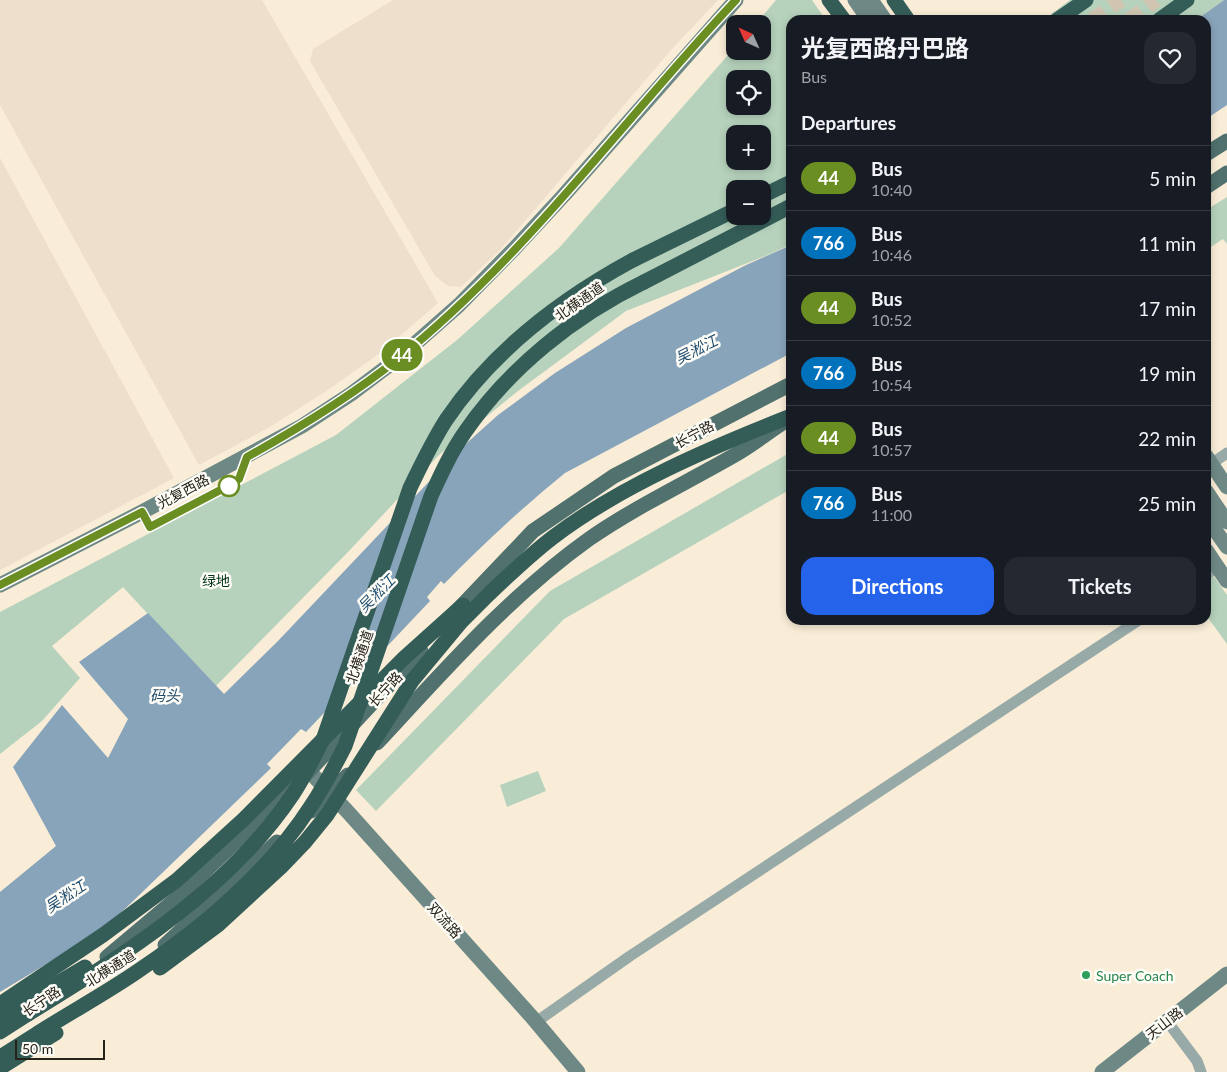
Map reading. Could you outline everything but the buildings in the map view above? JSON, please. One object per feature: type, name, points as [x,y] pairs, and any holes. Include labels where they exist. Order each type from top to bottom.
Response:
[{"type":"highway","points":[[829,0],[840,15]]},
{"type":"highway","points":[[894,0],[904,15]]},
{"type":"highway","points":[[1064,15],[1086,0]]},
{"type":"highway","points":[[1166,15],[1188,0]]},
{"type":"highway","points":[[771,192],[786,184]]},
{"type":"highway","name":"北横通道","points":[[0,1057],[138,972],[172,947],[211,916],[270,859],[292,834],[311,807],[345,746],[431,496],[446,464],[465,433],[503,386],[544,346],[586,314],[615,296],[786,209]]},
{"type":"highway","name":"北横通道","points":[[0,1030],[100,969],[158,930],[228,870],[274,820],[309,768],[324,737],[410,488],[426,454],[446,420],[487,370],[508,348],[572,296],[632,260],[726,214]]},
{"type":"highway","points":[[0,1068],[143,980],[218,925],[252,895],[305,842],[327,815],[412,681],[462,622],[518,566],[553,537],[593,510],[646,481],[711,450],[786,419]]},
{"type":"highway","points":[[0,1004],[103,935],[177,880],[334,730],[404,658],[463,605]]},
{"type":"highway","points":[[0,1017],[153,925],[190,897],[253,844]]},
{"type":"highway","points":[[42,1042],[172,947]]},
{"type":"main road","points":[[1211,151],[1227,141]]},
{"type":"main road","points":[[1211,184],[1227,173]]},
{"type":"main road","name":"长宁路","points":[[0,1030],[111,954],[176,899],[309,771],[533,531],[614,476],[786,387]]},
{"type":"main road","points":[[0,1062],[42,1036],[128,977],[192,920],[331,793],[484,629],[538,580],[589,539],[736,454],[786,420]]},
{"type":"street","name":"光复西路","points":[[0,585],[142,512],[302,426],[351,394],[400,357],[459,305],[514,249],[571,188],[736,0]]},
{"type":"street","points":[[855,0],[865,15]]},
{"type":"street","points":[[871,0],[882,15]]},
{"type":"street","points":[[1211,459],[1227,453]]},
{"type":"street","points":[[1211,463],[1227,487]]},
{"type":"street","points":[[1211,499],[1227,522]]},
{"type":"street","points":[[1211,524],[1227,547]]},
{"type":"street","points":[[1212,571],[1227,580]]},
{"type":"street","points":[[536,1022],[630,956],[1131,625]]},
{"type":"street","name":"双流路","points":[[309,771],[331,793],[536,1022],[578,1072]]},
{"type":"street","name":"天山路","points":[[1102,1072],[1227,974]]},
{"type":"street","points":[[1167,1021],[1197,1061],[1201,1072]]},
{"type":"shaded area","points":[[0,0],[262,0],[438,303],[380,353],[325,392],[268,428],[199,465],[0,105]]},
{"type":"shaded area","points":[[393,0],[718,0],[672,49],[500,250],[461,287],[448,286],[435,276],[310,61],[313,49]]},
{"type":"shaded area","points":[[0,158],[174,478],[0,570]]},
{"type":"green space","name":"绿地","points":[[776,0],[812,0],[822,15],[786,15],[786,246],[626,311],[518,391],[439,455],[348,552],[215,687],[123,587],[52,646],[80,678],[42,721],[0,754],[0,612],[336,435],[457,340],[559,248],[726,57],[726,60],[771,60],[771,15],[764,15]]},
{"type":"green space","points":[[1070,0],[1224,0],[1203,15],[1050,15]]},
{"type":"green space","points":[[1227,197],[1227,244],[1223,239],[1211,247],[1211,207]]},
{"type":"green space","points":[[786,455],[786,492],[564,619],[376,811],[356,790],[550,591]]},
{"type":"green space","points":[[1211,572],[1227,595],[1227,644],[1211,622]]},
{"type":"green space","points":[[538,771],[546,791],[507,807],[500,785]]},
{"type":"water","points":[[1224,0],[1227,0],[1227,105],[1211,116],[1211,15],[1203,15]]},
{"type":"water","points":[[786,247],[786,356],[565,473],[533,499],[444,584],[441,581],[427,597],[430,601],[306,732],[301,729],[267,764],[271,768],[103,930],[0,992],[0,892],[56,846],[13,767],[62,705],[108,758],[128,719],[79,662],[148,613],[224,694],[278,641],[459,450],[498,415],[555,373],[626,328],[744,266]]},
{"type":"tunnel","points":[[1099,15],[1121,0]]},
{"type":"tunnel","points":[[1136,15],[1156,0]]},
{"type":"bus line","name":"44","points":[[0,585],[142,512],[150,527],[228,486],[239,479],[247,457],[302,426],[351,394],[400,357],[459,305],[514,249],[736,0]]},
{"type":"place","name":"Super Coach","points":[[1086,975]]},
{"type":"water label","name":"吴淞江","points":[[696,349]]},
{"type":"water label","name":"吴淞江","points":[[376,593]]},
{"type":"water label","name":"码头","points":[[165,695]]},
{"type":"water label","name":"吴淞江","points":[[65,896]]}]
